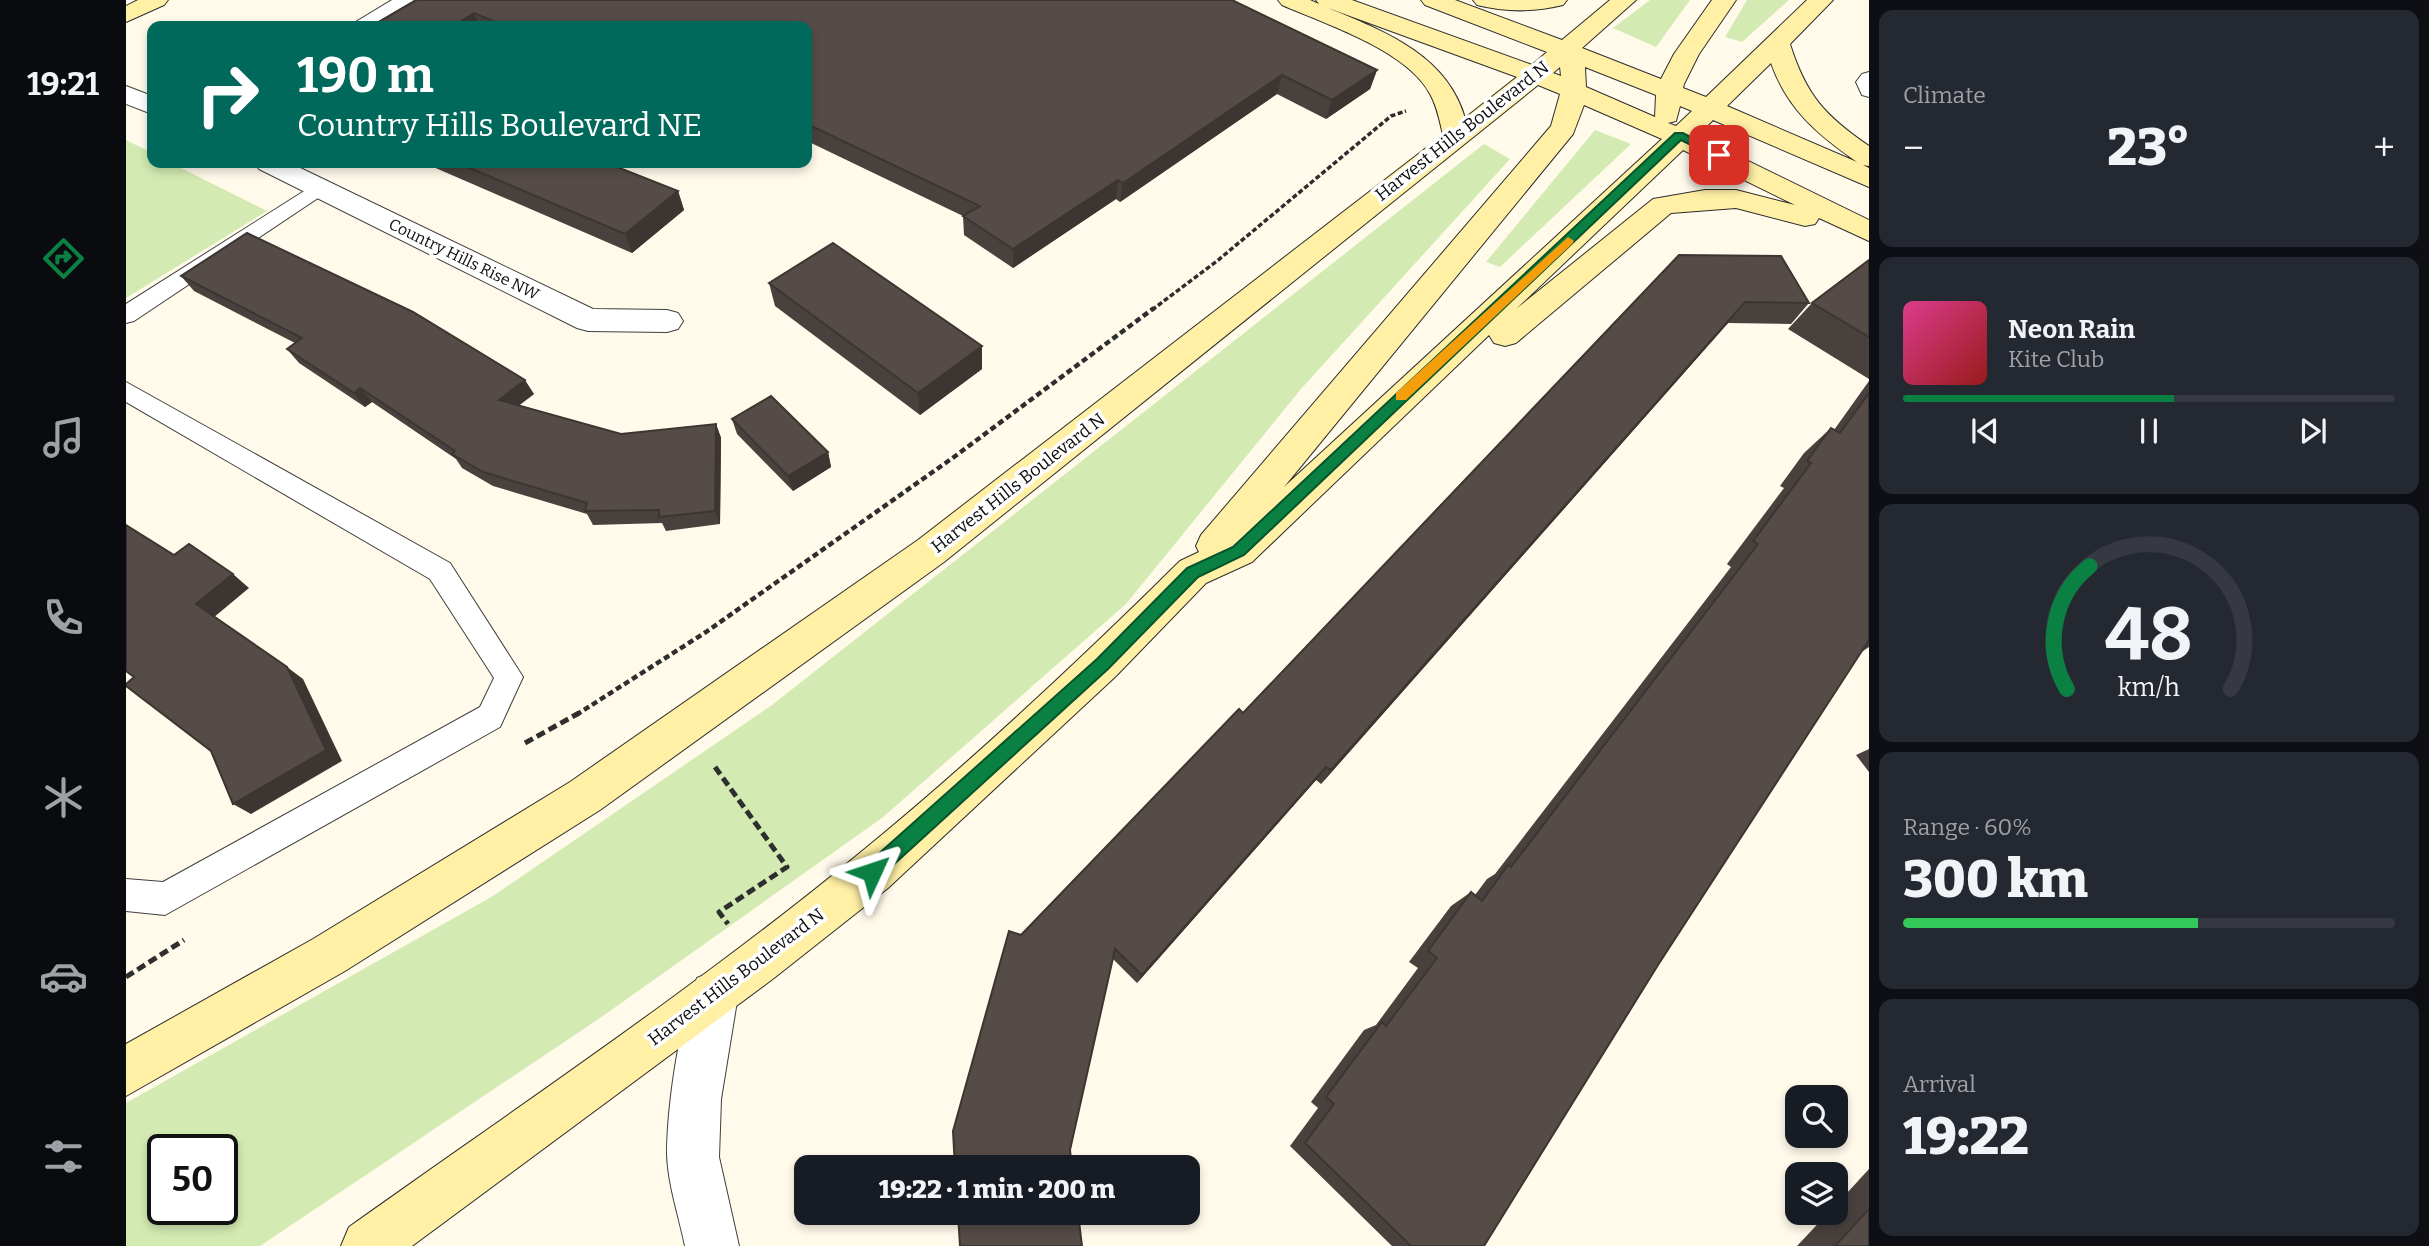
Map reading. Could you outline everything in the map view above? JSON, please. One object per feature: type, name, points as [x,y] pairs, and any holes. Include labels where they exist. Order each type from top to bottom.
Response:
[{"type":"main road","points":[[126,15],[156,0]]},
{"type":"main road","points":[[1290,0],[1393,48],[1416,63],[1442,90],[1457,135]]},
{"type":"main road","points":[[1328,0],[1404,24],[1535,75],[1679,136],[1869,232]]},
{"type":"main road","points":[[1433,0],[1567,48],[1710,107],[1869,178]]},
{"type":"main road","points":[[1485,0],[1504,4],[1555,0]]},
{"type":"main road","name":"Harvest Hills Boulevard N","points":[[126,1071],[329,955],[585,796],[932,551],[1535,75],[1624,0]]},
{"type":"main road","points":[[1679,136],[1667,118],[1666,105],[1681,64],[1724,0]]},
{"type":"main road","name":"Harvest Hills Boulevard N","points":[[368,1246],[714,995],[872,872],[1102,664],[1193,572],[1239,551],[1821,0]]},
{"type":"main road","points":[[1777,43],[1786,76],[1799,102],[1834,135],[1869,158]]},
{"type":"main road","points":[[1193,572],[1564,128],[1573,91],[1574,63],[1567,48]]},
{"type":"main road","points":[[1373,423],[1425,407],[1535,307],[1663,205],[1704,198],[1736,199],[1813,219],[1869,240]]},
{"type":"street","points":[[126,94],[147,104]]},
{"type":"street","name":"Country Hills Rise NW","points":[[280,168],[588,320],[667,321]]},
{"type":"street","points":[[712,1246],[693,1157],[696,1098],[714,995]]},
{"type":"lane","points":[[367,21],[405,0]]},
{"type":"lane","points":[[1869,78],[1865,82],[1869,91]]},
{"type":"lane","points":[[126,315],[320,187]]},
{"type":"lane","points":[[126,391],[440,571],[509,677],[490,717],[166,899],[126,895]]},
{"type":"path","points":[[519,746],[587,709],[706,632],[932,473],[1217,261],[1391,116],[1410,109]]},
{"type":"path","points":[[715,767],[787,867],[719,912],[733,930]]},
{"type":"path","points":[[126,977],[195,933]]},
{"type":"green space","points":[[1650,0],[1690,0],[1656,47],[1613,28]]},
{"type":"green space","points":[[1747,0],[1789,0],[1742,42],[1725,37]]},
{"type":"green space","points":[[1595,130],[1631,144],[1500,267],[1486,262]]},
{"type":"green space","points":[[126,140],[147,150],[147,168],[181,168],[267,211],[126,298]]},
{"type":"green space","points":[[1484,144],[1510,159],[1301,389],[1126,604],[882,818],[600,1018],[260,1246],[126,1246],[126,1103],[493,896],[772,705]]},
{"type":"building","points":[[417,0],[1232,0],[1377,70],[1332,100],[1282,75],[1123,183],[1118,180],[1013,249],[963,216],[980,206],[812,126],[812,21],[494,21],[474,13],[461,21],[381,21]]},
{"type":"building","points":[[470,168],[620,168],[678,191],[625,234]]},
{"type":"building","points":[[247,233],[413,312],[525,380],[499,400],[621,434],[716,424],[715,511],[659,517],[659,510],[585,511],[587,503],[483,472],[452,454],[455,451],[360,388],[354,393],[287,349],[302,338],[181,276]]},
{"type":"building","points":[[833,243],[982,346],[918,393],[769,283]]},
{"type":"building","points":[[1679,255],[1781,256],[1809,303],[1745,302],[1331,770],[1326,767],[1142,975],[1115,949],[1071,1155],[954,1155],[953,1131],[1009,931],[1021,935],[1239,709],[1243,713]]},
{"type":"building","points":[[1869,260],[1869,337],[1812,303]]},
{"type":"building","points":[[1869,393],[1869,640],[1658,965],[1484,1246],[1411,1246],[1305,1143],[1334,1104],[1326,1097],[1382,1022],[1386,1026],[1437,958],[1428,951],[1471,892],[1482,901],[1508,865],[1511,867],[1758,544],[1753,541],[1811,463],[1807,461],[1831,428],[1840,433]]},
{"type":"building","points":[[771,396],[828,452],[788,476],[732,419]]},
{"type":"building","points":[[126,525],[174,555],[189,544],[233,574],[196,604],[287,667],[326,750],[233,804],[211,751],[126,686],[134,677],[126,671]]},
{"type":"building","points":[[1869,1209],[1869,1246],[1835,1246]]},
{"type":"building","points":[[959,1225],[1079,1225],[1082,1246],[960,1246]]},
{"type":"slow traffic","points":[[1401,396],[1568,241]]},
{"type":"route","points":[[872,872],[1102,664],[1193,572],[1239,551],[1679,136],[1719,155]]}]
